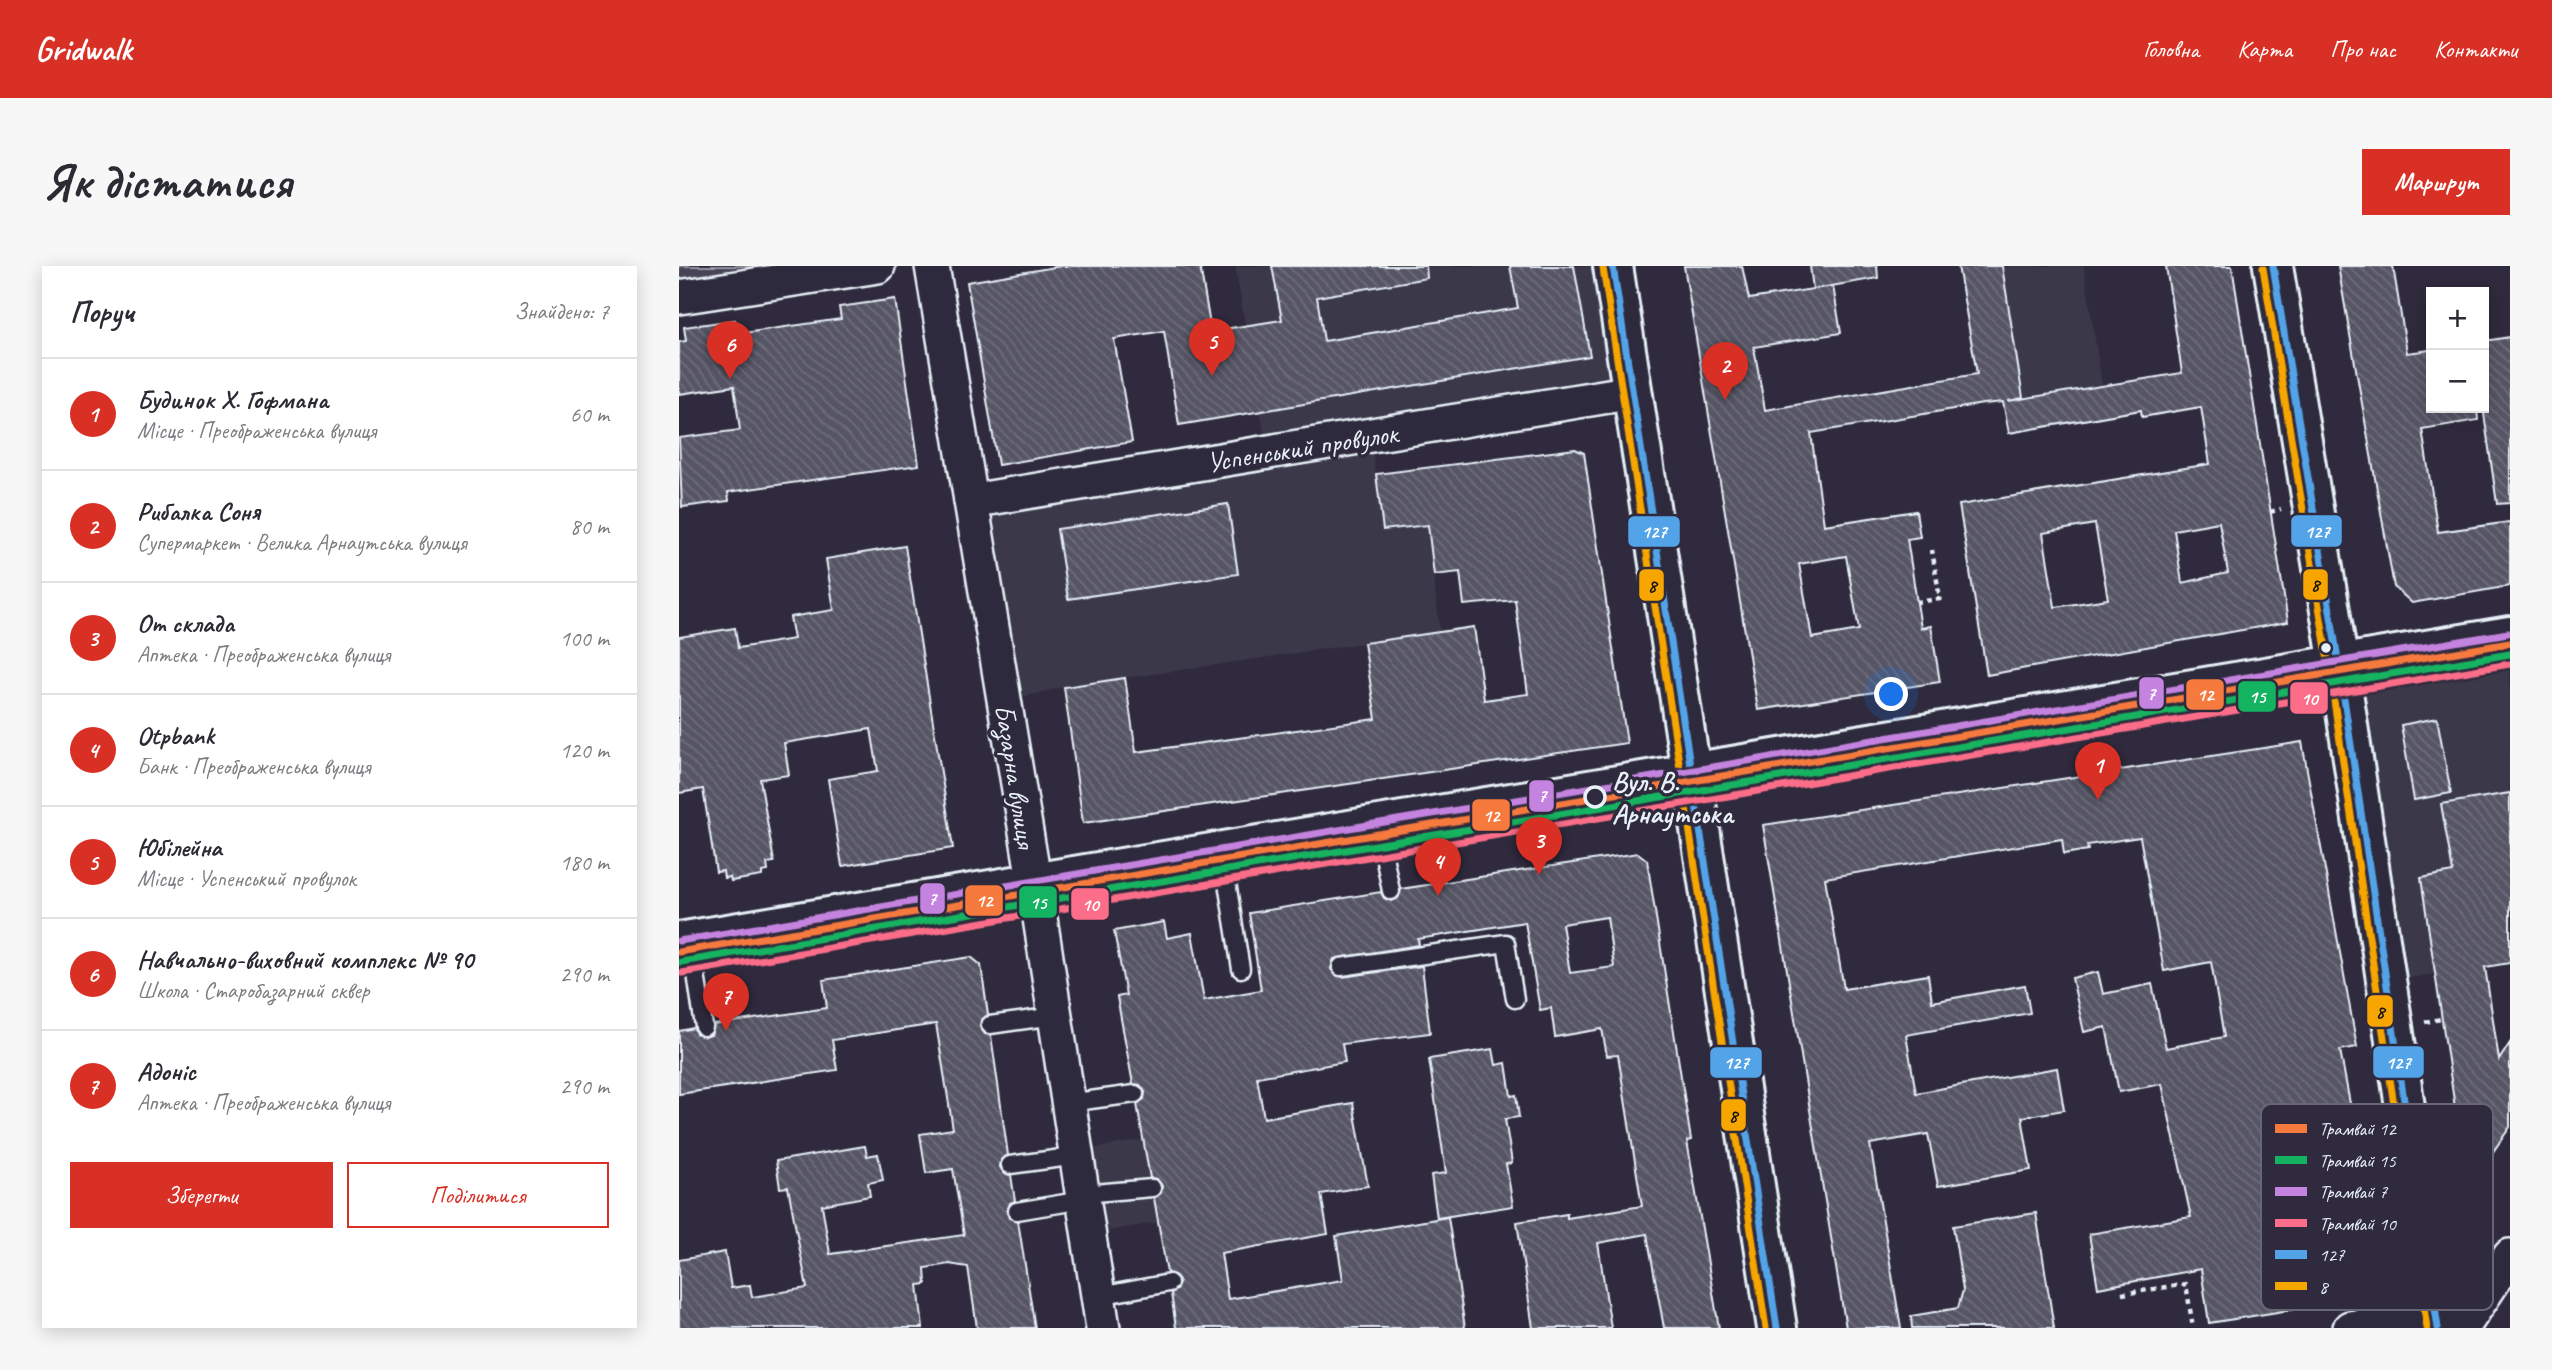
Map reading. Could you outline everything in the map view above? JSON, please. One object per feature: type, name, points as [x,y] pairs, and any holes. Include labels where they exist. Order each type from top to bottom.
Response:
[{"type":"main road","points":[[1613,266],[1777,1328]]},
{"type":"main road","points":[[2273,266],[2410,1104]]},
{"type":"main road","points":[[685,941],[2510,636]]},
{"type":"street","points":[[679,298],[878,266]]},
{"type":"street","name":"Базарна вулиця","points":[[932,266],[1034,884],[1103,1328]]},
{"type":"street","name":"Успенський провулок","points":[[971,501],[1633,393]]},
{"type":"street","points":[[2493,1274],[2510,1256]]},
{"type":"street","points":[[2350,1328],[2445,1323],[2458,1310]]},
{"type":"lane","points":[[1378,825],[1391,891]]},
{"type":"lane","points":[[1222,852],[1241,969]]},
{"type":"lane","points":[[685,941],[704,1027]]},
{"type":"lane","points":[[1341,967],[1398,950],[1506,943],[1515,999]]},
{"type":"lane","points":[[990,1025],[1055,1016]]},
{"type":"lane","points":[[1068,1103],[1135,1094]]},
{"type":"lane","points":[[1010,1166],[1077,1156]]},
{"type":"lane","points":[[1017,1211],[1083,1197],[1152,1188]]},
{"type":"lane","points":[[1098,1296],[1169,1283]]},
{"type":"path","points":[[1916,602],[1940,599],[1932,550]]},
{"type":"path","points":[[2122,1294],[2186,1283],[2193,1328]]},
{"type":"shaded area","points":[[679,266],[878,266],[679,297]]},
{"type":"shaded area","points":[[1235,266],[1611,266],[1631,392],[1267,450]]},
{"type":"shaded area","points":[[1958,266],[2084,266],[2102,385],[1983,407]]},
{"type":"shaded area","points":[[1371,441],[1383,530],[1428,525],[1440,632],[1064,687],[1006,701],[974,506]]},
{"type":"shaded area","points":[[2510,642],[2510,963],[2388,981],[2341,667]]},
{"type":"shaded area","points":[[1353,1103],[1368,1186],[1091,1234],[1079,1151]]},
{"type":"building","points":[[1061,266],[1200,266],[1211,331],[1282,320],[1272,266],[1426,266],[1427,278],[1317,297],[1324,341],[1518,308],[1510,266],[1574,266],[1590,356],[1179,425],[1164,331],[1114,339],[1132,442],[998,465],[967,282]]},
{"type":"building","points":[[1684,266],[1742,266],[1749,299],[1813,289],[1810,266],[1877,266],[1878,278],[1814,289],[1833,286],[1841,333],[1754,347],[1765,410],[1977,374],[1958,266],[2002,266],[2023,398],[2008,401],[2182,373],[2166,266],[2232,266],[2288,622],[1987,675],[1959,505],[2210,464],[2201,407],[2142,417],[2141,410],[2009,433],[2003,402],[1983,404],[1811,433],[1824,525],[1916,511],[1920,537],[1907,539],[1921,628],[1931,626],[1940,682],[1758,710]],"holes":[[[2219,522],[2228,573],[2182,583],[2174,530]],[[2095,524],[2108,599],[2055,607],[2043,533]],[[1846,556],[1859,630],[1812,638],[1799,564]]]},
{"type":"building","points":[[2338,266],[2393,266],[2407,353],[2426,351],[2426,413],[2477,413],[2478,420],[2422,429],[2438,532],[2510,522],[2510,586],[2412,603],[2394,587]]},
{"type":"building","points":[[895,299],[919,465],[728,492],[729,501],[682,507],[679,438],[740,430],[734,386],[679,394],[679,342],[686,341],[684,327],[735,320],[737,334],[841,319],[839,307]]},
{"type":"building","points":[[2510,337],[2510,503],[2497,504],[2484,414],[2489,413],[2489,340]]},
{"type":"building","points":[[1575,449],[1584,453],[1627,743],[1083,823],[1064,687],[1125,678],[1136,752],[1376,719],[1364,643],[1474,627],[1484,700],[1528,694],[1515,600],[1464,605],[1460,572],[1434,575],[1428,525],[1383,530],[1376,474]]},
{"type":"building","points":[[1228,504],[1238,574],[1068,599],[1057,529]]},
{"type":"building","points":[[905,546],[953,848],[842,866],[828,779],[878,771],[871,729],[784,743],[789,775],[760,779],[774,862],[767,863],[768,871],[762,872],[762,876],[731,881],[730,877],[724,878],[723,871],[716,872],[703,789],[679,793],[679,637],[735,628],[738,648],[794,639],[790,617],[834,610],[826,559]]},
{"type":"building","points":[[2437,718],[2451,793],[2414,800],[2401,725]]},
{"type":"building","points":[[2302,742],[2357,1047],[2340,1050],[2350,1104],[2261,1104],[2261,1310],[2290,1310],[2209,1323],[2201,1269],[2098,1288],[2089,1234],[2191,1217],[2162,1084],[2119,1092],[2106,1027],[2084,1032],[2072,978],[2098,972],[2103,994],[2152,984],[2166,1048],[2224,1037],[2211,962],[2164,971],[2140,837],[2087,845],[2088,850],[2064,854],[2062,839],[1825,878],[1844,989],[1928,975],[1932,1002],[2025,985],[2030,1013],[1906,1035],[1916,1093],[2057,1068],[2064,1110],[2022,1117],[2031,1170],[1938,1186],[1928,1134],[1870,1144],[1901,1328],[1846,1328],[1763,825]]},
{"type":"building","points":[[2510,793],[2510,963],[2485,967],[2499,1060],[2510,1043],[2510,1127],[2493,1152],[2493,1104],[2454,1104],[2421,878],[2453,872],[2441,804]]},
{"type":"building","points":[[1638,853],[1647,860],[1691,1140],[1687,1141],[1719,1328],[1664,1328],[1647,1234],[1598,1243],[1611,1328],[1533,1328],[1517,1222],[1567,1214],[1567,1218],[1642,1206],[1618,1055],[1607,1056],[1602,1029],[1555,1037],[1551,1008],[1540,1010],[1525,922],[1418,939],[1419,945],[1334,959],[1331,969],[1342,977],[1422,966],[1430,1033],[1342,1044],[1345,1062],[1257,1077],[1264,1118],[1353,1103],[1368,1186],[1321,1194],[1328,1234],[1221,1253],[1228,1299],[1343,1280],[1336,1236],[1448,1217],[1465,1328],[1176,1328],[1171,1293],[1176,1290],[1179,1282],[1176,1276],[1167,1273],[1154,1198],[1161,1193],[1162,1186],[1157,1179],[1150,1178],[1137,1104],[1144,1099],[1145,1092],[1140,1085],[1133,1084],[1117,997],[1126,995],[1114,931],[1164,922],[1167,938],[1192,933],[1204,1000],[1261,990],[1249,913],[1381,892],[1384,898],[1392,901],[1398,898],[1401,889]],"holes":[[[1607,917],[1614,967],[1570,973],[1562,924]]]},
{"type":"building","points":[[971,957],[981,965],[988,1015],[981,1020],[980,1027],[985,1034],[991,1035],[1008,1155],[1001,1160],[1000,1167],[1005,1174],[1011,1175],[1015,1201],[1010,1203],[1007,1212],[1009,1218],[1018,1221],[1035,1328],[977,1328],[968,1267],[949,1264],[925,1268],[926,1284],[918,1285],[923,1328],[679,1328],[679,1260],[725,1252],[731,1288],[750,1285],[752,1297],[807,1288],[788,1187],[780,1188],[776,1161],[865,1146],[867,1156],[878,1154],[883,1180],[868,1183],[870,1196],[822,1205],[830,1254],[964,1235],[953,1169],[926,1173],[920,1134],[953,1129],[936,1024],[832,1040],[837,1070],[679,1094],[679,1031],[694,1028],[696,1034],[705,1037],[711,1035],[714,1025],[827,1008],[823,980]]},
{"type":"building","points":[[1493,1049],[1496,1065],[1506,1063],[1511,1096],[1516,1095],[1519,1117],[1505,1119],[1512,1163],[1506,1164],[1513,1206],[1437,1218],[1431,1175],[1446,1173],[1429,1059]]},
{"type":"building","points":[[2036,1213],[2054,1328],[1912,1328],[1911,1316],[1958,1308],[1963,1290],[1953,1226]]},
{"type":"tram line","name":"7","points":[[679,941],[2508,633]]},
{"type":"tram line","name":"12","points":[[679,952],[2510,643]]},
{"type":"tram line","name":"15","points":[[681,962],[2510,654]]},
{"type":"tram line","name":"10","points":[[682,973],[2510,664]]},
{"type":"transit line","name":"127","points":[[1613,266],[1777,1328]]},
{"type":"transit line","name":"127","points":[[2273,266],[2339,665],[2405,1104]]},
{"type":"transit line","name":"8","points":[[1603,268],[1766,1328]]},
{"type":"transit line","name":"8","points":[[2263,268],[2329,667],[2394,1104]]},
{"type":"transit line","name":"8","points":[[2424,1310],[2427,1328]]},
{"type":"transit line","name":"127","points":[[2435,1310],[2438,1328]]},
{"type":"place","name":"Юбілейна","points":[[1212,376]]},
{"type":"place","name":"Навчально-виховний комплекс № 90","points":[[730,379]]},
{"type":"place","name":"Рибалка Соня","points":[[1725,400]]},
{"type":"place","name":"Вул. В. Арнаутська","points":[[1595,797]]},
{"type":"place","name":"Будинок Х. Гофмана","points":[[2098,800]]},
{"type":"place","name":"От склада","points":[[1539,875]]},
{"type":"place","name":"Otpbank","points":[[1438,896]]},
{"type":"place","name":"Адоніс","points":[[726,1031]]}]
